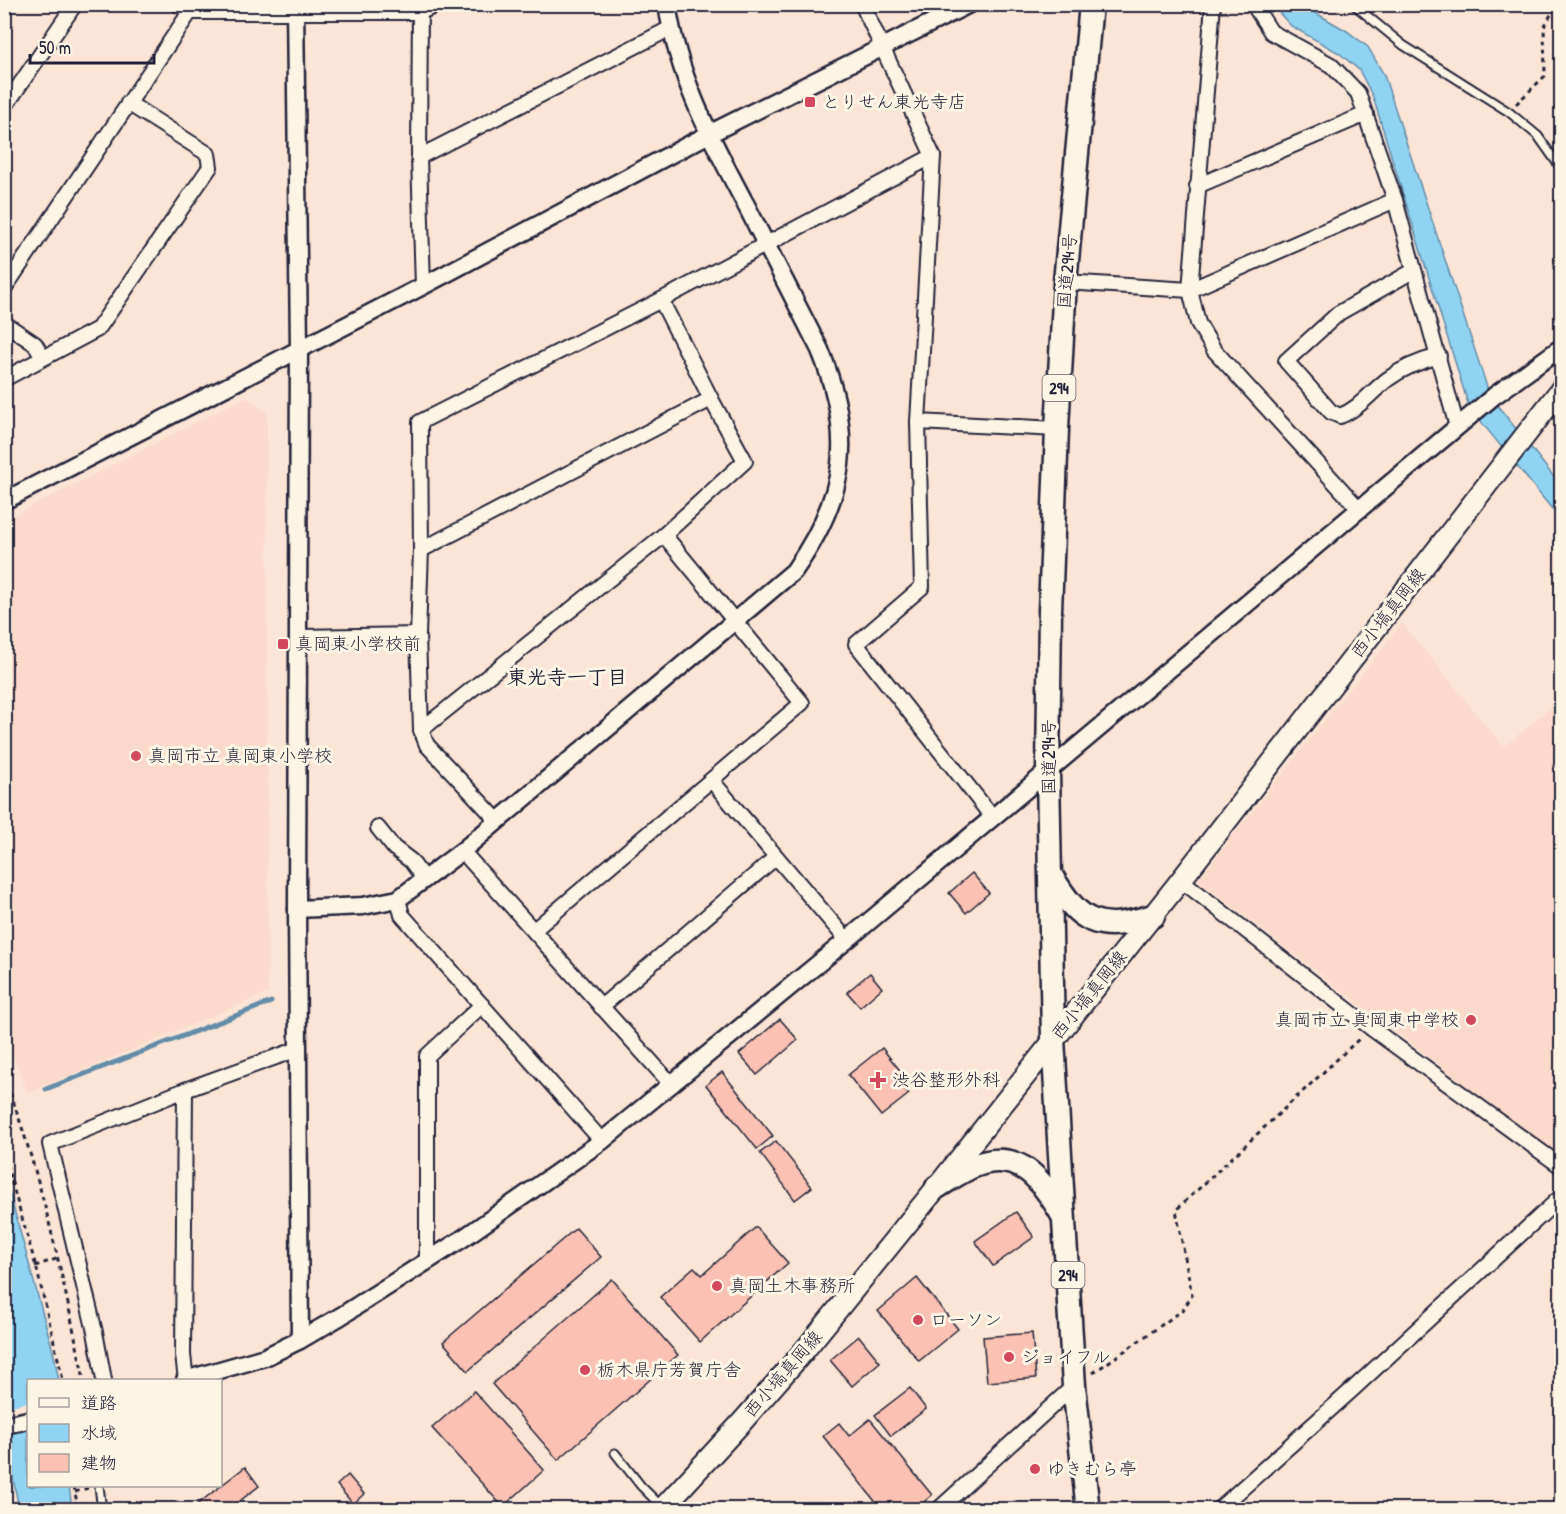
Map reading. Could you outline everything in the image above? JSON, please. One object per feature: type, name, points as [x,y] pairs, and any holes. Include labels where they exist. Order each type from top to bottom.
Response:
[{"type":"highway","name":"国道294号","points":[[1088,1509],[1074,1386],[1053,1039],[1048,772],[1050,611],[1065,282],[1091,4]]},
{"type":"highway","points":[[1050,874],[1075,910],[1097,922],[1129,923],[1153,916]]},
{"type":"highway","points":[[937,1187],[973,1166],[991,1161],[1007,1161],[1024,1167],[1036,1176],[1065,1219]]},
{"type":"main road","name":"西小塙真岡線","points":[[662,1509],[796,1360],[937,1187],[1153,916],[1562,388]]},
{"type":"street","points":[[4,108],[75,4]]},
{"type":"street","points":[[4,289],[128,103],[184,8],[420,8],[438,4]]},
{"type":"street","points":[[297,909],[363,906],[398,899],[462,851],[794,571],[812,545],[826,517],[838,483],[842,451],[839,406],[831,377],[820,350],[709,134],[685,81],[667,4]]},
{"type":"street","points":[[862,4],[933,156],[918,422],[922,586],[856,644],[993,818]]},
{"type":"street","points":[[7,495],[423,286],[709,134],[969,4]]},
{"type":"street","points":[[1213,4],[1190,290],[1198,323],[1214,350],[1360,510]]},
{"type":"street","points":[[1253,4],[1271,32],[1331,65],[1358,93],[1395,200],[1457,427]]},
{"type":"street","points":[[420,8],[419,157],[423,286]]},
{"type":"street","points":[[295,9],[299,348],[297,909],[300,1340]]},
{"type":"street","points":[[419,157],[671,28]]},
{"type":"street","points":[[4,379],[98,329],[210,168],[208,154],[128,103]]},
{"type":"street","points":[[1197,186],[1366,114]]},
{"type":"street","points":[[498,821],[428,745],[421,730],[418,635],[421,550],[420,422],[661,300],[933,156]]},
{"type":"street","points":[[1065,282],[1190,290],[1395,200]]},
{"type":"street","points":[[1413,271],[1339,313],[1286,361],[1331,412],[1340,416],[1349,413],[1387,380],[1413,363],[1439,356]]},
{"type":"street","points":[[421,730],[664,535],[745,461],[661,300]]},
{"type":"street","points":[[4,323],[35,344],[43,357]]},
{"type":"street","points":[[189,1379],[265,1357],[300,1340],[427,1261],[602,1141],[848,940],[1494,396],[1562,347]]},
{"type":"street","points":[[421,550],[711,399]]},
{"type":"street","points":[[918,422],[1057,429]]},
{"type":"street","points":[[534,930],[802,703],[664,535]]},
{"type":"street","points":[[298,637],[418,635]]},
{"type":"street","points":[[712,781],[848,940]]},
{"type":"street","points":[[378,828],[394,848],[411,861],[424,879]]},
{"type":"street","points":[[462,851],[672,1085]]},
{"type":"street","points":[[601,1006],[776,857]]},
{"type":"street","points":[[1181,880],[1371,1028],[1562,1167]]},
{"type":"street","points":[[398,899],[402,915],[602,1141]]},
{"type":"street","points":[[427,1261],[427,1056],[482,1005]]},
{"type":"street","points":[[104,1379],[95,1332],[50,1144],[185,1090],[298,1049]]},
{"type":"street","points":[[185,1090],[183,1355],[186,1379]]},
{"type":"street","points":[[1218,1509],[1354,1388],[1562,1196]]},
{"type":"street","points":[[938,1509],[1074,1386]]},
{"type":"street","points":[[4,1425],[27,1420]]},
{"type":"lane","points":[[1353,4],[1403,45],[1509,112],[1538,136],[1562,170]]},
{"type":"lane","points":[[615,1453],[662,1509]]},
{"type":"lane","points":[[99,1487],[102,1509]]},
{"type":"path","points":[[1509,112],[1545,76],[1544,27],[1560,4]]},
{"type":"path","points":[[1074,1386],[1183,1310],[1192,1295],[1176,1210],[1371,1028]]},
{"type":"path","points":[[4,1076],[16,1108],[59,1258],[84,1379]]},
{"type":"path","points":[[4,1156],[57,1348],[63,1379]]},
{"type":"path","points":[[35,1266],[59,1258]]},
{"type":"path","points":[[4,1449],[10,1509]]},
{"type":"path","points":[[74,1487],[78,1509]]},
{"type":"shaded area","name":"真岡市立 真岡東小学校","points":[[245,397],[267,412],[268,993],[28,1093],[4,1034],[5,520]]},
{"type":"shaded area","name":"真岡市立 真岡東中学校","points":[[1402,623],[1504,747],[1561,699],[1561,1159],[1198,880]]},
{"type":"water","points":[[1272,5],[1302,5],[1347,31],[1368,47],[1384,75],[1488,390],[1561,486],[1561,520],[1469,407],[1373,97],[1359,70],[1339,53],[1291,26]]},
{"type":"water","points":[[4,1173],[59,1379],[27,1379],[27,1487],[69,1487],[72,1509],[19,1509],[13,1478],[13,1447],[4,1396]]},
{"type":"pier","points":[[27,1402],[27,1430],[8,1435],[5,1408]]},
{"type":"building","points":[[972,873],[989,893],[966,913],[949,893]]},
{"type":"building","points":[[870,973],[882,988],[860,1007],[847,992]]},
{"type":"building","points":[[780,1019],[798,1040],[757,1075],[739,1054]]},
{"type":"building","name":"渋谷整形外科","points":[[882,1048],[906,1078],[900,1083],[909,1094],[881,1116],[848,1075]]},
{"type":"building","points":[[722,1072],[773,1136],[757,1149],[706,1085]]},
{"type":"building","points":[[776,1141],[812,1187],[795,1200],[760,1153]]},
{"type":"building","points":[[1016,1212],[1034,1237],[993,1266],[975,1241]]},
{"type":"building","name":"真岡土木事務所","points":[[756,1227],[788,1263],[700,1342],[660,1297],[694,1267],[702,1275]]},
{"type":"building","points":[[576,1228],[601,1257],[468,1371],[443,1342]]},
{"type":"building","name":"ローソン","points":[[917,1278],[958,1329],[919,1361],[878,1311]]},
{"type":"building","name":"栃木県庁芳賀庁舎","points":[[612,1279],[678,1355],[558,1460],[492,1384]]},
{"type":"building","name":"ジョイフル","points":[[1032,1333],[1036,1378],[987,1382],[983,1337]]},
{"type":"building","points":[[859,1336],[880,1362],[852,1386],[830,1360]]},
{"type":"building","points":[[910,1388],[926,1409],[891,1436],[875,1415]]},
{"type":"building","points":[[474,1391],[544,1470],[503,1507],[432,1428]]},
{"type":"building","points":[[870,1419],[932,1495],[915,1510],[882,1510],[823,1436],[839,1423],[849,1436]]},
{"type":"building","points":[[245,1467],[259,1486],[228,1510],[190,1510],[222,1487]]},
{"type":"building","points":[[348,1475],[364,1494],[353,1504],[337,1485]]},
{"type":"waterway","points":[[46,1089],[271,1002]]},
{"type":"place","name":"とりせん東光寺店","points":[[810,102]]},
{"type":"place","name":"真岡東小学校前","points":[[283,644]]},
{"type":"place","name":"真岡市立 真岡東小学校","points":[[136,756]]},
{"type":"place","name":"真岡市立 真岡東中学校","points":[[1471,1020]]},
{"type":"place","name":"渋谷整形外科","points":[[878,1080]]},
{"type":"place","name":"真岡土木事務所","points":[[717,1286]]},
{"type":"place","name":"ローソン","points":[[918,1320]]},
{"type":"place","name":"ジョイフル","points":[[1009,1357]]},
{"type":"place","name":"栃木県庁芳賀庁舎","points":[[585,1370]]},
{"type":"place","name":"ゆきむら亭","points":[[1035,1469]]},
{"type":"district","name":"東光寺一丁目","points":[[567,677]]}]
